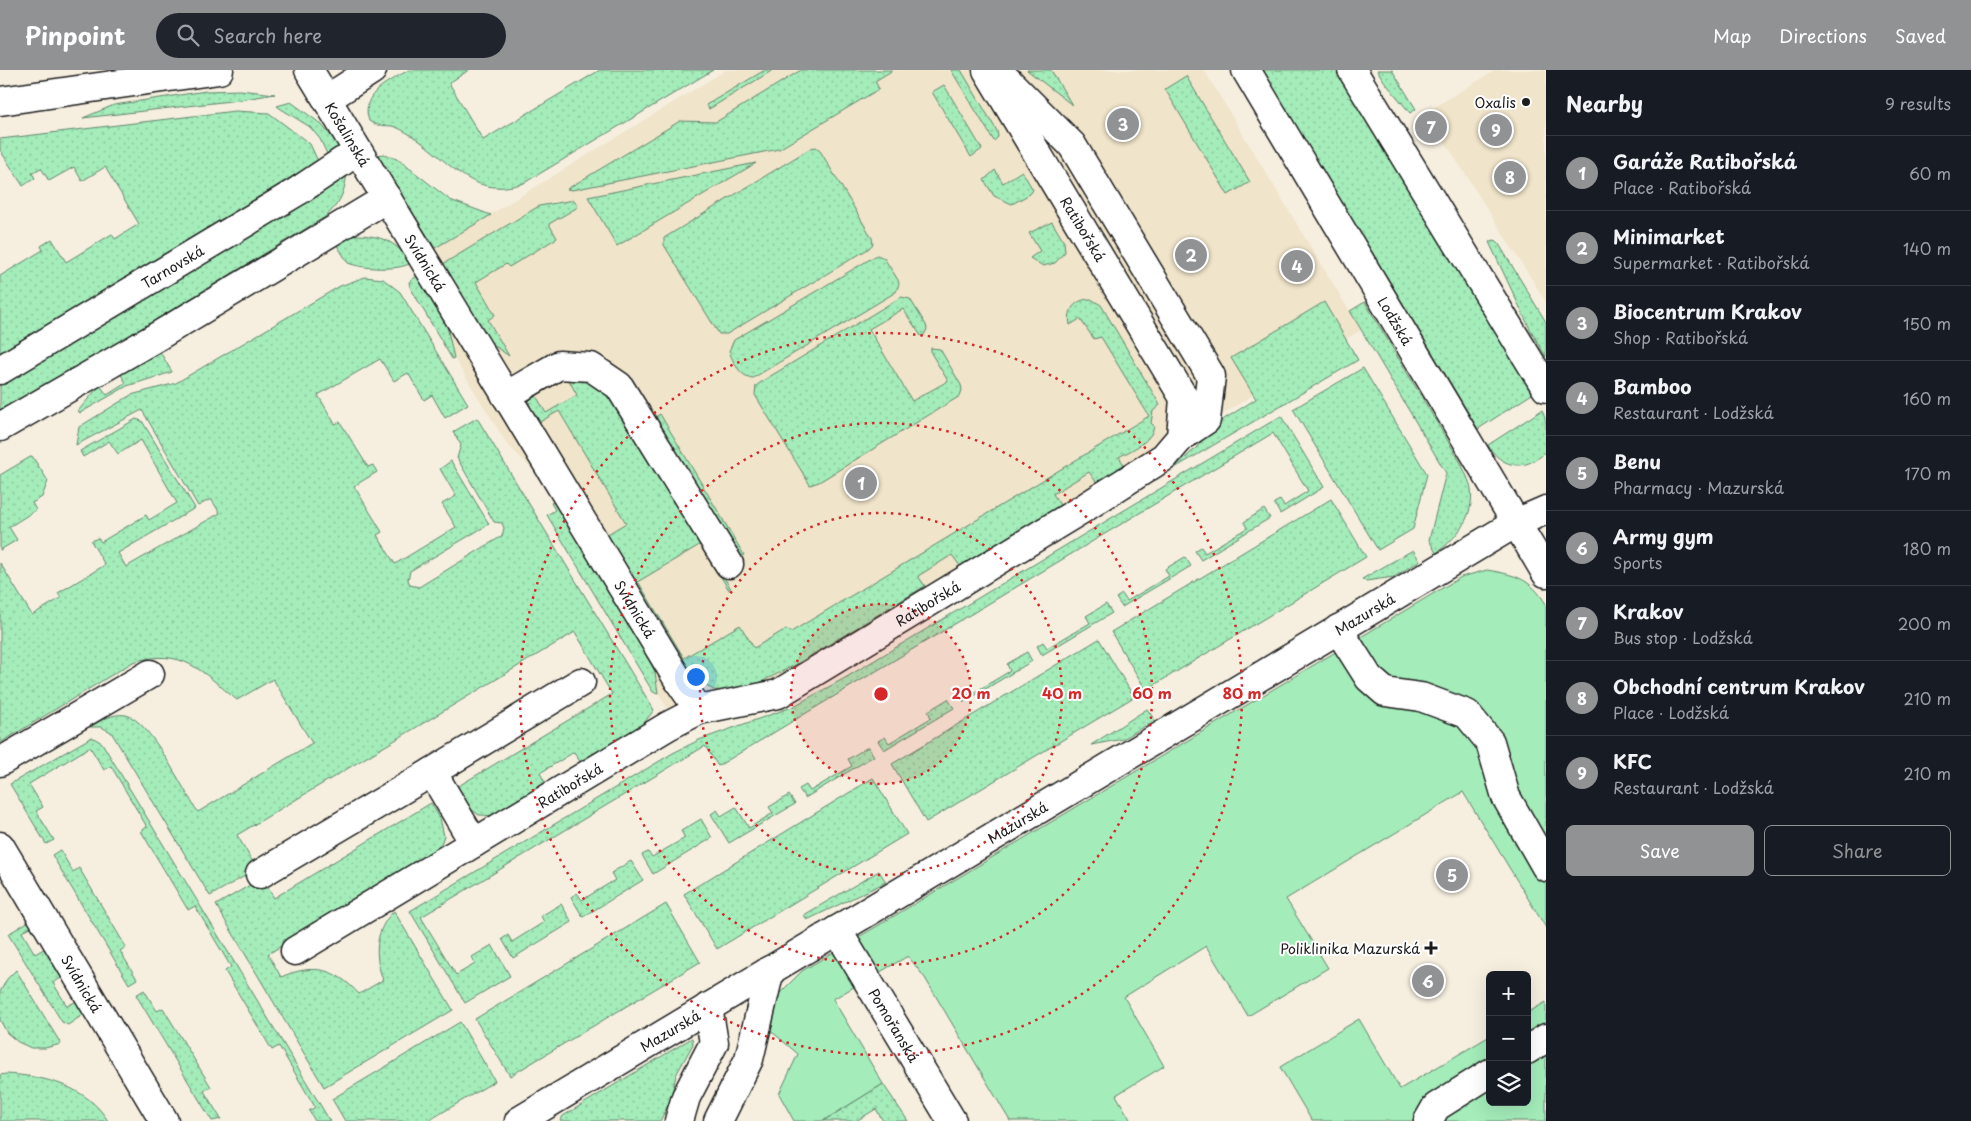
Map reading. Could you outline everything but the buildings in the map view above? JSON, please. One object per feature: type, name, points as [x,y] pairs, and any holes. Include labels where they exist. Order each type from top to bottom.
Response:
[{"type":"street","points":[[0,101],[219,70]]},
{"type":"street","name":"Košalinská","points":[[309,70],[387,198]]},
{"type":"street","points":[[327,99],[372,70]]},
{"type":"street","name":"Ratibořská","points":[[295,951],[668,726],[699,710],[778,694],[1092,503],[1164,457],[1181,437],[1184,398],[987,70]]},
{"type":"street","points":[[996,70],[1072,145],[1211,376],[1206,420],[1181,437]]},
{"type":"street","name":"Lodžská","points":[[1246,70],[1546,573]]},
{"type":"street","points":[[1352,70],[1546,388]]},
{"type":"street","name":"Tarnovská","points":[[0,370],[298,191],[343,161]]},
{"type":"street","points":[[0,427],[154,339],[387,198]]},
{"type":"street","name":"Svídnická","points":[[387,198],[679,681],[699,710]]},
{"type":"street","points":[[506,396],[559,365],[591,367],[620,386],[729,564]]},
{"type":"street","points":[[1516,523],[1546,490]]},
{"type":"street","points":[[1516,523],[1546,510]]},
{"type":"street","name":"Mazurská","points":[[519,1121],[1516,523]]},
{"type":"street","points":[[1338,629],[1369,678],[1386,692],[1421,697],[1467,714],[1490,742],[1506,797],[1546,867]]},
{"type":"street","points":[[0,762],[150,674]]},
{"type":"street","points":[[260,874],[581,682]]},
{"type":"street","points":[[432,772],[474,843]]},
{"type":"street","name":"Svídnická","points":[[0,846],[164,1121]]},
{"type":"street","name":"Pomořanská","points":[[836,930],[952,1121]]},
{"type":"street","points":[[718,1121],[750,1059],[770,970]]},
{"type":"street","points":[[679,1121],[686,1097],[714,1043],[708,1007]]},
{"type":"street","points":[[1531,1047],[1546,1038]]},
{"type":"street","points":[[1428,1121],[1436,1107],[1486,1076]]},
{"type":"shaded area","points":[[726,70],[1204,70],[1361,330],[773,686],[667,708],[658,693],[655,672],[650,662],[538,475],[507,444],[454,358],[446,322],[411,263]]},
{"type":"shaded area","points":[[1496,70],[1546,70],[1546,302],[1426,112]]},
{"type":"green space","points":[[409,70],[469,70],[449,83],[483,140],[600,70],[713,70],[524,183],[505,187],[489,186],[474,182],[405,132],[394,127],[377,125],[369,121],[367,111],[372,95],[385,84]]},
{"type":"green space","points":[[765,70],[773,70],[709,109],[706,105]]},
{"type":"green space","points":[[801,70],[893,70],[875,81],[879,89],[779,149],[572,190],[567,189],[680,121],[716,122]]},
{"type":"green space","points":[[951,70],[961,70],[997,131],[998,137],[994,141]]},
{"type":"green space","points":[[1027,70],[1051,70],[1072,105]]},
{"type":"green space","points":[[1263,70],[1337,70],[1532,394],[1478,429]]},
{"type":"green space","points":[[1377,70],[1392,70],[1416,109],[1410,113]]},
{"type":"green space","points":[[1186,76],[1250,182],[1228,195],[1165,89]]},
{"type":"green space","points":[[944,85],[982,149],[971,157],[932,92]]},
{"type":"green space","points":[[240,90],[275,94],[83,118],[114,105],[206,91]]},
{"type":"green space","points":[[291,102],[321,124],[339,146],[327,154],[320,139],[310,127],[277,106]]},
{"type":"green space","points":[[235,111],[269,113],[310,144],[318,161],[0,353],[0,276],[43,250],[41,246],[52,239],[66,262],[112,234],[115,239],[139,224],[105,167],[82,181],[74,167],[49,181],[41,168],[32,173],[35,178],[23,186],[0,150],[0,139]]},
{"type":"green space","points":[[816,147],[819,149],[872,238],[873,244],[868,249],[727,334],[719,334],[664,245],[664,238],[811,148]]},
{"type":"green space","points":[[384,154],[399,160],[450,200],[491,215],[435,248],[376,155]]},
{"type":"green space","points":[[756,163],[617,246],[588,197]]},
{"type":"green space","points":[[995,170],[1003,183],[1022,171],[1033,190],[1030,194],[1012,204],[994,196],[984,180]]},
{"type":"green space","points":[[347,173],[340,198],[325,217],[0,414],[0,385]]},
{"type":"green space","points":[[574,200],[578,207],[549,224],[557,238],[509,267],[506,264],[476,282],[495,315],[488,320],[509,356],[490,343],[443,264],[539,206]]},
{"type":"green space","points":[[1052,222],[1064,242],[1065,252],[1055,263],[1043,266],[1030,258],[1040,251],[1029,233]]},
{"type":"green space","points":[[356,235],[373,236],[388,241],[400,250],[411,263],[405,266],[380,268],[362,267],[348,263],[335,242]]},
{"type":"green space","points":[[1497,241],[1546,322],[1546,357],[1530,329],[1489,242]]},
{"type":"green space","points":[[877,255],[884,258],[898,280],[899,284],[896,292],[753,378],[741,372],[729,351],[734,340]]},
{"type":"green space","points":[[418,275],[446,322],[454,358],[452,359],[410,287],[409,282]]},
{"type":"green space","points":[[365,277],[383,279],[400,292],[468,404],[445,418],[432,395],[424,400],[408,373],[394,381],[380,359],[318,395],[335,424],[340,422],[368,467],[373,465],[377,472],[354,486],[382,532],[377,535],[395,564],[456,527],[442,504],[456,496],[440,469],[451,461],[489,524],[410,571],[408,580],[410,585],[419,587],[502,536],[504,528],[502,523],[494,522],[457,458],[461,445],[453,432],[477,418],[654,710],[641,727],[582,765],[574,752],[540,773],[547,786],[497,816],[479,815],[464,804],[455,788],[612,694],[575,632],[237,835],[257,869],[210,896],[111,732],[101,727],[90,727],[116,715],[126,715],[135,720],[155,742],[198,812],[312,743],[273,679],[237,700],[190,664],[165,658],[150,658],[133,662],[0,743],[0,563],[32,615],[61,598],[58,593],[105,565],[91,541],[98,538],[101,542],[146,515],[149,520],[177,503],[141,440],[118,454],[109,441],[83,457],[80,451],[136,419],[142,421],[195,508],[118,553],[126,567],[220,513],[211,499],[198,506],[142,410],[76,445],[79,427],[131,395],[176,383],[340,286]]},
{"type":"green space","points":[[901,297],[910,299],[926,325],[927,329],[924,335],[921,336],[903,309],[869,329],[912,401],[948,381],[931,353],[931,348],[940,349],[961,385],[960,396],[819,482],[810,485],[755,395],[756,386]]},
{"type":"green space","points":[[1091,299],[1101,305],[1160,405],[1153,411],[1151,423],[1154,426],[1149,437],[1140,445],[1119,457],[1125,466],[1097,483],[1089,472],[1053,494],[1060,505],[960,566],[952,555],[918,576],[925,586],[797,664],[755,685],[729,691],[714,690],[698,682],[689,672],[636,585],[639,583],[684,658],[740,625],[754,648],[786,629],[791,632],[1149,416],[1101,337],[1094,339],[1080,319],[1070,325],[1069,320],[1073,306],[1081,301]]},
{"type":"green space","points":[[1324,302],[1358,360],[1173,469],[1197,447],[1213,426],[1256,399],[1231,358]]},
{"type":"green space","points":[[1365,302],[1461,463],[1470,486],[1471,499],[1467,517],[1457,534],[1436,553],[1429,540],[1446,473],[1350,311]]},
{"type":"green space","points":[[159,350],[172,372],[127,386],[80,413],[78,411],[100,385],[107,395],[126,383],[120,373]]},
{"type":"green space","points":[[1363,368],[1427,474],[1413,529],[1378,550],[1293,409]]},
{"type":"green space","points":[[565,373],[614,392],[731,589],[729,590],[701,544],[634,584],[606,535],[626,523],[559,411],[538,423],[530,408],[529,401],[535,394],[546,413],[577,395]]},
{"type":"green space","points":[[1542,410],[1545,421],[1546,449],[1542,456],[1528,463],[1515,465],[1503,461],[1492,451],[1488,445]]},
{"type":"green space","points":[[660,414],[744,555],[737,558],[651,420]]},
{"type":"green space","points":[[1281,416],[1324,487],[1280,514],[1274,503],[1280,500],[1284,506],[1308,491],[1273,433],[718,766],[705,746],[421,917],[456,975],[475,964],[472,957],[492,945],[510,976],[465,1003],[410,911],[673,753],[699,740],[792,707],[845,678]]},
{"type":"green space","points":[[32,456],[48,481],[42,497],[32,503],[36,510],[9,527],[17,540],[0,550],[0,475]]},
{"type":"green space","points":[[1331,499],[1366,557],[1146,690],[1111,632]]},
{"type":"green space","points":[[554,502],[650,662],[655,672],[658,693],[653,692],[547,515],[555,510],[551,503]]},
{"type":"green space","points":[[1264,509],[1270,518],[1201,560],[1195,551],[1201,547],[1205,553],[1247,528],[1244,522]]},
{"type":"green space","points":[[1413,550],[1420,561],[1394,577],[1366,581],[1362,579]]},
{"type":"green space","points":[[1185,557],[1191,566],[1122,607],[1116,598],[1122,594],[1127,601],[1169,576],[1165,569]]},
{"type":"green space","points":[[1487,570],[1514,576],[1528,583],[1546,604],[1546,928],[1463,792],[1286,899],[1328,968],[1248,1016],[1206,946],[1124,997],[1164,1066],[1116,1095],[1131,1121],[1010,1121],[925,978],[908,956],[833,999],[883,1084],[823,1121],[794,1121],[779,1094],[798,1054],[771,1031],[779,994],[802,971],[1461,577]]},
{"type":"green space","points":[[1106,604],[1112,613],[1042,655],[1037,646],[1043,642],[1047,648],[1090,623],[1086,616]]},
{"type":"green space","points":[[1099,639],[1134,697],[926,822],[892,764]]},
{"type":"green space","points":[[1027,652],[1032,661],[964,702],[958,693],[964,689],[968,696],[1010,671],[1007,664]]},
{"type":"green space","points":[[948,699],[954,708],[884,750],[878,741],[885,737],[889,743],[931,718],[928,711]]},
{"type":"green space","points":[[1147,709],[1155,720],[1123,739],[1091,745]]},
{"type":"green space","points":[[92,737],[102,743],[330,1121],[315,1121],[309,1111],[315,1107],[279,1046],[272,1050],[225,971],[231,967],[195,906],[188,910],[141,831],[147,827],[111,766],[104,770],[90,747],[29,784],[43,807],[36,811],[54,840],[46,844],[10,784]]},
{"type":"green space","points":[[868,747],[874,756],[805,798],[799,789],[806,785],[810,791],[852,766],[848,759]]},
{"type":"green space","points":[[873,778],[907,834],[717,949],[684,894]]},
{"type":"green space","points":[[789,795],[795,804],[729,843],[711,814],[717,810],[721,816],[736,807],[749,828],[773,813],[769,807]]},
{"type":"green space","points":[[431,803],[440,818],[444,836],[438,852],[268,954],[281,977],[304,970],[323,970],[341,978],[359,994],[383,980],[377,953],[379,935],[387,918],[394,911],[453,1010],[324,1087],[216,905],[262,878],[274,898]]},
{"type":"green space","points":[[701,819],[712,838],[653,874],[642,855],[648,852],[652,857],[685,838],[681,831]]},
{"type":"green space","points":[[60,850],[73,872],[79,868],[126,947],[120,951],[137,979],[129,984],[52,855]]},
{"type":"green space","points":[[631,861],[643,880],[583,917],[571,897],[577,893],[582,900],[615,880],[611,873]]},
{"type":"green space","points":[[879,871],[886,882],[807,920],[804,915]]},
{"type":"green space","points":[[561,904],[572,922],[513,958],[502,939],[508,935],[512,942],[544,922],[541,916]]},
{"type":"green space","points":[[666,904],[700,962],[510,1076],[475,1019]]},
{"type":"green space","points":[[31,920],[34,925],[22,932],[35,954],[47,947],[64,976],[53,983],[67,1006],[79,1000],[87,1012],[68,1025],[62,1022],[8,934]]},
{"type":"green space","points":[[16,970],[61,1044],[45,1048],[31,1048],[18,1042],[7,1033],[0,1020],[0,992],[7,979]]},
{"type":"green space","points":[[144,990],[157,1011],[163,1008],[211,1087],[204,1091],[221,1119],[212,1121],[136,995]]},
{"type":"green space","points":[[1546,1002],[1546,1121],[1312,1121],[1280,1067],[1359,1019],[1400,1089],[1486,1038],[1486,1106],[1531,1106],[1531,1011]]},
{"type":"green space","points":[[460,1022],[495,1081],[428,1121],[345,1121],[332,1099]]},
{"type":"green space","points":[[692,1038],[693,1044],[676,1075],[671,1099],[660,1121],[560,1121],[563,1116]]},
{"type":"green space","points":[[0,1075],[35,1077],[77,1091],[89,1099],[108,1121],[0,1121]]},
{"type":"green space","points":[[883,1084],[908,1121],[883,1121],[876,1109],[856,1121],[823,1121]]},
{"type":"place","name":"Oxalis","points":[[1526,102]]},
{"type":"place","name":"Biocentrum Krakov","points":[[1123,124]]},
{"type":"place","name":"Krakov","points":[[1431,127]]},
{"type":"place","name":"KFC","points":[[1496,130]]},
{"type":"place","name":"Obchodní centrum Krakov","points":[[1510,177]]},
{"type":"place","name":"Minimarket","points":[[1191,255]]},
{"type":"place","name":"Bamboo","points":[[1297,266]]},
{"type":"place","name":"Garáže Ratibořská","points":[[861,483]]},
{"type":"place","name":"Benu","points":[[1452,875]]},
{"type":"place","name":"Poliklinika Mazurská","points":[[1431,948]]},
{"type":"place","name":"Army gym","points":[[1428,981]]}]
